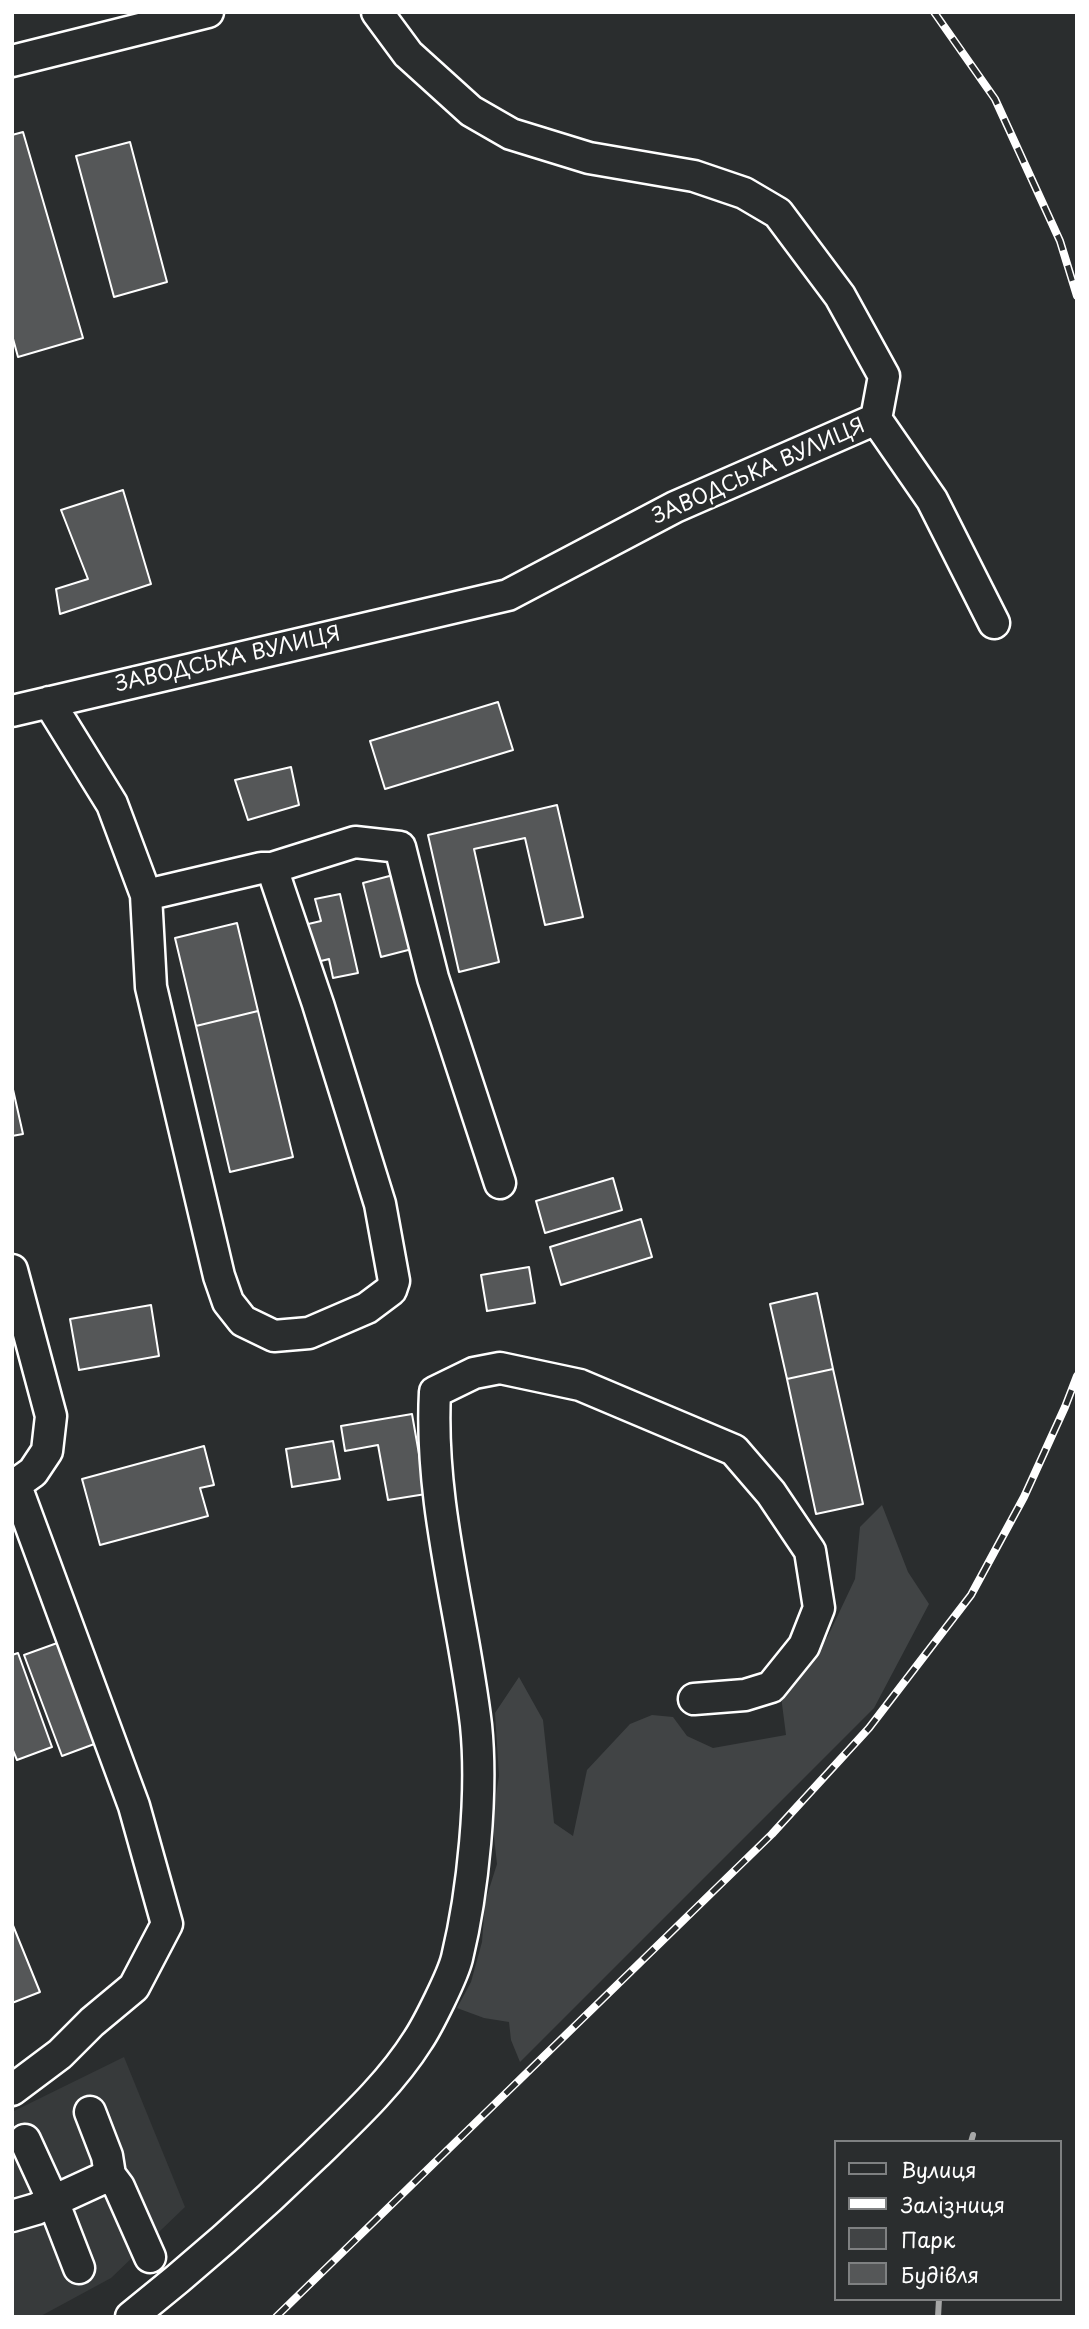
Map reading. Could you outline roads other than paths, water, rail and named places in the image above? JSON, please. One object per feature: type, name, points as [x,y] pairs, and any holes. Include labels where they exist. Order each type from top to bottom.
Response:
[{"type":"street","points":[[12,61],[208,12]]},
{"type":"street","name":"ЗАВОДСЬКА ВУЛИЦЯ","points":[[12,711],[508,595],[675,507],[876,419],[884,376],[840,296],[778,213],[744,193],[694,176],[589,158],[511,134],[471,111],[408,54],[377,12]]},
{"type":"street","points":[[876,419],[932,500],[994,623]]},
{"type":"street","points":[[49,702],[112,804],[146,895],[151,987],[219,1276],[228,1302],[243,1321],[274,1336],[309,1333],[367,1308],[391,1290],[394,1281],[380,1204],[318,1004],[272,868]]},
{"type":"street","points":[[146,895],[261,868],[272,868],[355,842],[400,847],[433,978],[500,1183]]},
{"type":"street","points":[[12,1270],[51,1416],[47,1451],[33,1472],[14,1486],[134,1806],[167,1924],[134,1987],[92,2022],[60,2054],[12,2090]]},
{"type":"street","points":[[131,2317],[251,2216],[363,2109],[419,2040],[456,1961],[471,1880],[477,1794],[476,1727],[440,1498],[433,1427],[435,1392],[474,1373],[500,1368],[580,1385],[734,1450],[771,1493],[810,1551],[819,1608],[804,1646],[771,1687],[745,1695],[694,1699]]},
{"type":"street","points":[[90,2112],[107,2156],[110,2175],[119,2187],[150,2257]]},
{"type":"street","points":[[25,2140],[79,2268]]},
{"type":"street","points":[[12,2216],[36,2209],[110,2175]]},
{"type":"waterway","points":[[972,2140],[973,2135]]},
{"type":"waterway","points":[[938,2317],[939,2301]]},
{"type":"railway","points":[[934,12],[995,99],[1060,241],[1077,296]]},
{"type":"railway","points":[[276,2317],[772,1834],[869,1728],[971,1595],[1024,1497],[1077,1376]]}]
